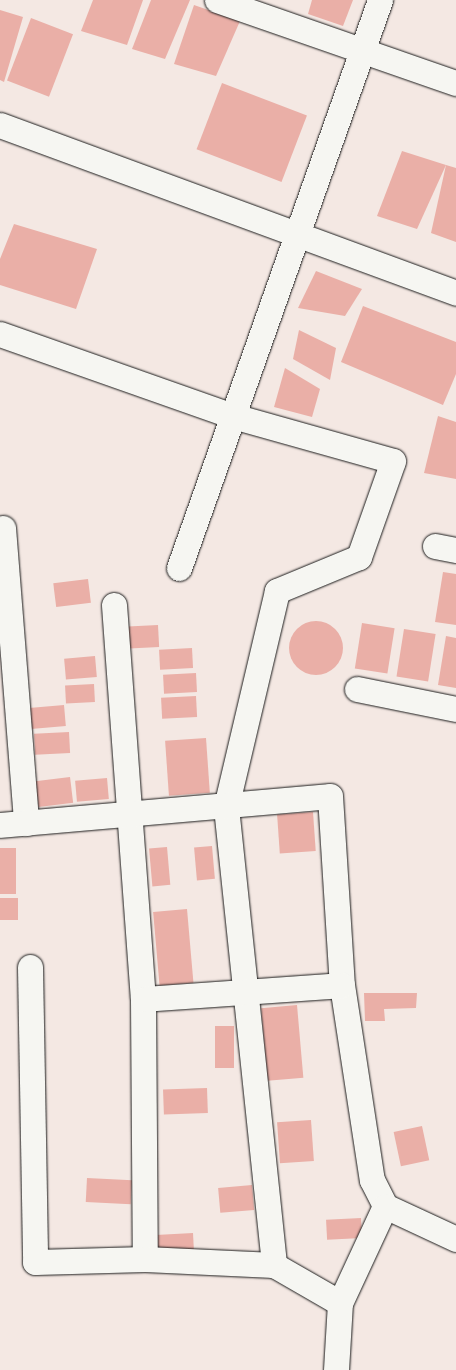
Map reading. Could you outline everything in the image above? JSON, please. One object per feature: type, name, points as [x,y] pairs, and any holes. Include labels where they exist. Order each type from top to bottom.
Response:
[{"type":"street","points":[[218,0],[456,83]]},
{"type":"street","points":[[179,568],[380,0]]},
{"type":"street","points":[[0,125],[456,293]]},
{"type":"street","points":[[0,334],[233,416],[393,460],[358,557],[278,591],[226,807],[274,1265]]},
{"type":"street","points":[[3,528],[26,823]]},
{"type":"street","points":[[114,605],[144,999],[145,1258]]},
{"type":"street","points":[[357,689],[456,710]]},
{"type":"street","points":[[0,825],[226,807],[330,796],[342,985],[372,1180],[385,1206],[456,1238]]},
{"type":"street","points":[[30,967],[35,1262],[145,1258],[274,1265],[340,1303]]},
{"type":"street","points":[[144,999],[342,985]]},
{"type":"street","points":[[336,1370],[340,1303],[385,1206]]},
{"type":"building","points":[[93,0],[143,0],[127,45],[81,31]]},
{"type":"building","points":[[151,0],[190,0],[165,59],[132,49]]},
{"type":"building","points":[[312,0],[353,0],[343,26],[308,14]]},
{"type":"building","points":[[194,5],[240,21],[216,76],[174,64]]},
{"type":"building","points":[[0,10],[23,17],[4,82],[0,80]]},
{"type":"building","points":[[31,18],[73,34],[49,97],[7,81]]},
{"type":"building","points":[[222,83],[307,116],[282,182],[197,149]]},
{"type":"building","points":[[402,151],[446,165],[417,229],[377,216]]},
{"type":"building","points":[[446,165],[456,168],[456,242],[431,233]]},
{"type":"building","points":[[14,224],[97,249],[76,309],[0,285],[0,259]]},
{"type":"building","points":[[316,271],[362,289],[345,316],[298,308]]},
{"type":"building","points":[[363,306],[456,342],[456,374],[443,405],[341,362]]},
{"type":"building","points":[[299,330],[336,348],[330,380],[293,359]]},
{"type":"building","points":[[285,368],[320,389],[312,417],[274,407]]},
{"type":"building","points":[[438,416],[456,422],[456,479],[424,473]]},
{"type":"building","points":[[443,572],[456,574],[456,625],[435,622]]},
{"type":"building","points":[[88,579],[91,603],[56,607],[53,583]]},
{"type":"building","points":[[316,621],[326,623],[335,629],[341,638],[343,648],[341,658],[335,667],[326,673],[316,675],[306,673],[297,667],[291,658],[289,648],[291,638],[297,629],[306,623]]},
{"type":"building","points":[[362,623],[395,628],[387,674],[355,668]]},
{"type":"building","points":[[158,625],[159,647],[124,649],[123,627]]},
{"type":"building","points":[[404,629],[436,634],[428,681],[396,676]]},
{"type":"building","points":[[446,636],[456,638],[456,688],[438,685]]},
{"type":"building","points":[[192,648],[193,668],[160,670],[159,650]]},
{"type":"building","points":[[95,656],[97,677],[66,680],[64,659]]},
{"type":"building","points":[[196,673],[197,692],[164,694],[163,675]]},
{"type":"building","points":[[94,684],[95,702],[66,703],[65,686]]},
{"type":"building","points":[[196,696],[197,717],[162,719],[161,698]]},
{"type":"building","points":[[64,705],[66,726],[31,729],[29,708]]},
{"type":"building","points":[[69,732],[70,753],[35,755],[34,734]]},
{"type":"building","points":[[206,738],[210,793],[169,796],[165,741]]},
{"type":"building","points":[[70,777],[73,803],[38,807],[35,781]]},
{"type":"building","points":[[107,778],[109,799],[77,802],[75,781]]},
{"type":"building","points":[[313,812],[316,851],[280,853],[277,815]]},
{"type":"building","points":[[212,846],[215,879],[197,880],[194,848]]},
{"type":"building","points":[[167,847],[170,885],[152,886],[149,849]]},
{"type":"building","points":[[0,848],[16,848],[16,894],[0,894]]},
{"type":"building","points":[[0,898],[18,898],[18,920],[0,920]]},
{"type":"building","points":[[187,909],[193,983],[160,986],[153,912]]},
{"type":"building","points":[[364,993],[417,993],[416,1008],[384,1009],[385,1021],[365,1021]]},
{"type":"building","points":[[297,1005],[303,1078],[267,1081],[261,1008]]},
{"type":"building","points":[[215,1026],[234,1026],[234,1068],[215,1068]]},
{"type":"building","points":[[207,1088],[208,1113],[164,1115],[163,1090]]},
{"type":"building","points":[[311,1120],[314,1161],[280,1163],[277,1122]]},
{"type":"building","points":[[422,1126],[429,1160],[401,1166],[394,1132]]},
{"type":"building","points":[[87,1178],[132,1180],[131,1204],[86,1202]]},
{"type":"building","points":[[252,1185],[254,1210],[220,1213],[218,1188]]},
{"type":"building","points":[[361,1218],[362,1238],[327,1240],[326,1220]]},
{"type":"building","points":[[193,1233],[194,1253],[152,1255],[151,1235]]}]
